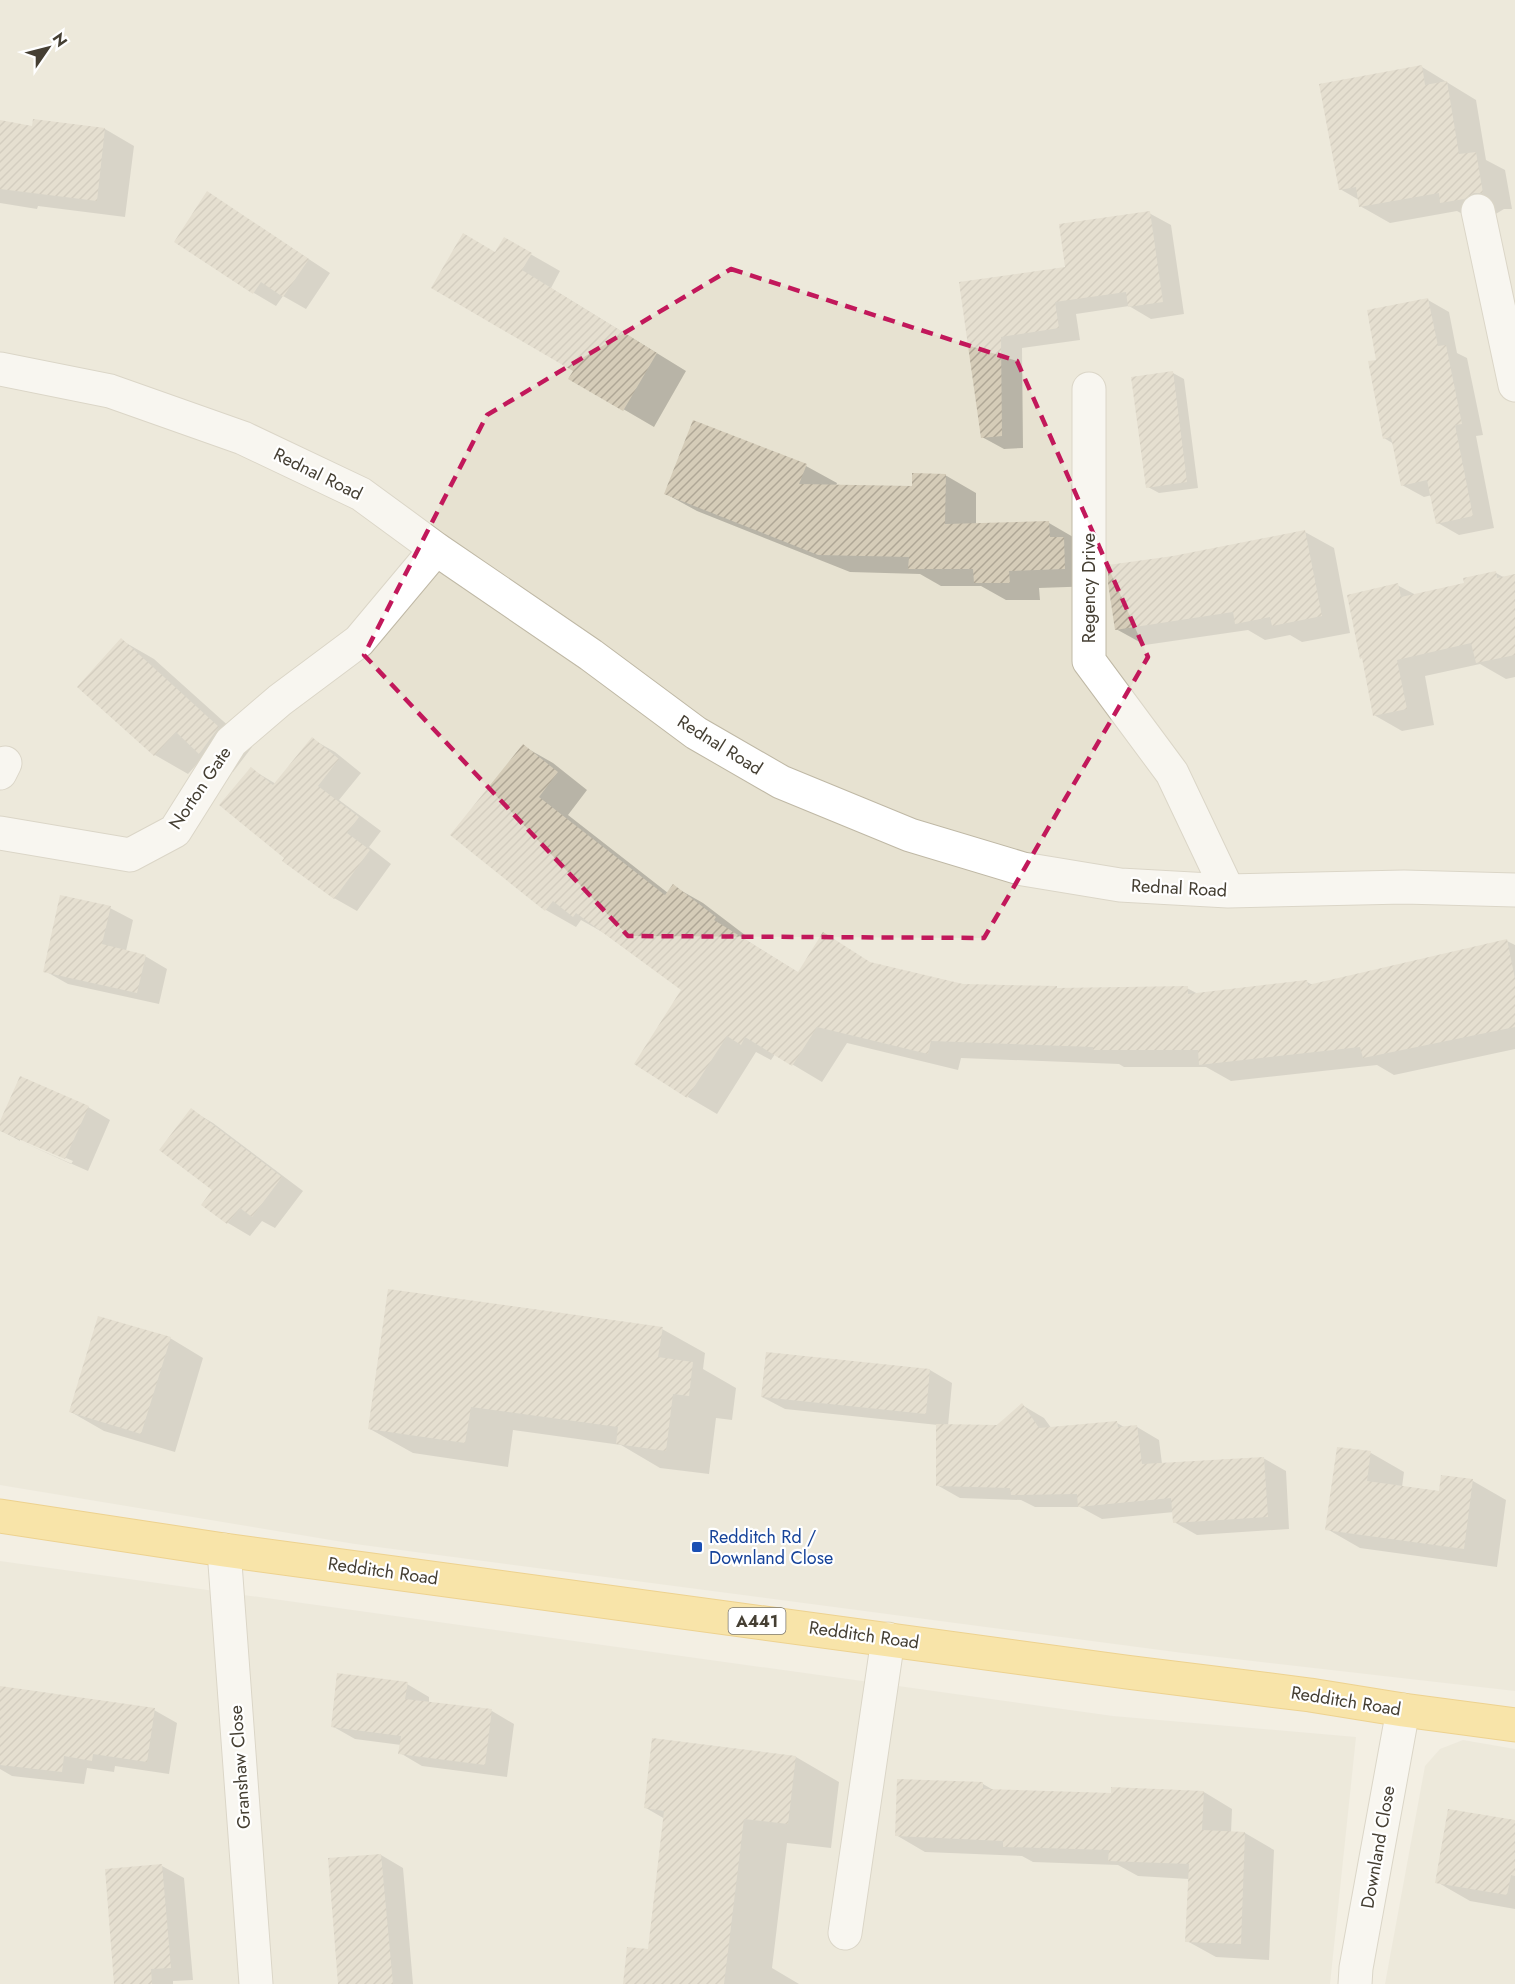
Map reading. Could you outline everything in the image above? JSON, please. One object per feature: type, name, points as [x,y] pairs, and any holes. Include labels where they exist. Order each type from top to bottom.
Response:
[{"type":"highway","name":"Redditch Road","points":[[0,1516],[224,1550],[1310,1695],[1515,1725]]},
{"type":"street","points":[[1478,211],[1515,385]]},
{"type":"street","name":"Rednal Road","points":[[0,369],[110,391],[243,438],[361,494],[436,549],[591,655],[696,733],[781,782],[910,835],[1023,869],[1120,885],[1228,891],[1404,887],[1515,890]]},
{"type":"street","name":"Regency Drive","points":[[1089,389],[1089,661],[1172,773],[1228,891]]},
{"type":"street","name":"Norton Gate","points":[[0,833],[130,855],[176,831],[231,742],[280,700],[359,640],[436,549]]},
{"type":"street","name":"Granshaw Close","points":[[224,1550],[256,1984]]},
{"type":"street","points":[[845,1933],[888,1639]]},
{"type":"street","name":"Downland Close","points":[[1355,1984],[1403,1710]]},
{"type":"highlighted area","points":[[731,269],[1017,361],[1148,657],[984,938],[628,936],[364,655],[487,415]]},
{"type":"shaded area","points":[[0,0],[1515,0],[1515,1691],[1183,1653],[355,1544],[0,1485]]},
{"type":"shaded area","points":[[0,1561],[1113,1716],[1356,1737],[1330,1984],[0,1984]]},
{"type":"shaded area","points":[[1463,1740],[1515,1749],[1515,1984],[1385,1984],[1425,1766],[1440,1749]]},
{"type":"building","points":[[1422,65],[1425,85],[1447,81],[1459,154],[1476,152],[1483,193],[1474,193],[1464,199],[1440,203],[1439,193],[1359,207],[1356,187],[1339,190],[1319,84]]},
{"type":"building","points":[[33,119],[105,128],[97,201],[0,189],[0,120],[32,126]]},
{"type":"building","points":[[207,191],[309,259],[283,297],[261,282],[253,294],[174,242]]},
{"type":"building","points":[[1150,211],[1163,302],[1128,307],[1126,292],[1055,302],[1059,328],[1001,337],[1002,436],[981,438],[959,282],[1065,267],[1059,224]]},
{"type":"building","points":[[463,233],[495,252],[504,237],[532,253],[522,270],[657,353],[623,411],[568,379],[573,371],[431,288]]},
{"type":"building","points":[[1428,298],[1438,346],[1446,345],[1462,424],[1455,425],[1473,516],[1436,524],[1427,480],[1401,486],[1391,437],[1383,439],[1368,361],[1376,360],[1367,310]]},
{"type":"building","points":[[1173,371],[1187,482],[1146,488],[1131,377]]},
{"type":"building","points":[[693,420],[807,464],[799,484],[912,486],[912,473],[946,474],[945,524],[1049,521],[1050,537],[1064,537],[1065,569],[1009,571],[1010,583],[974,583],[973,569],[908,569],[909,557],[818,555],[664,494]]},
{"type":"building","points":[[1305,530],[1322,616],[1272,626],[1270,617],[1235,624],[1233,612],[1115,630],[1108,583],[1108,565],[1173,556]]},
{"type":"building","points":[[1496,571],[1497,578],[1515,574],[1515,655],[1476,663],[1471,643],[1397,660],[1407,709],[1373,716],[1347,595],[1398,583],[1401,597],[1464,583],[1463,578]]},
{"type":"building","points":[[121,638],[219,727],[199,754],[176,732],[154,756],[77,687]]},
{"type":"building","points":[[312,737],[339,759],[318,786],[359,817],[347,833],[370,850],[334,899],[282,861],[284,858],[219,805],[251,767],[273,785]]},
{"type":"building","points":[[523,744],[558,772],[539,797],[665,895],[673,884],[716,917],[714,920],[798,972],[823,932],[870,962],[963,984],[1057,986],[1057,988],[1188,986],[1188,994],[1307,980],[1308,985],[1507,939],[1515,979],[1515,1027],[1363,1058],[1360,1047],[1199,1065],[1198,1050],[1093,1050],[1093,1047],[931,1041],[928,1054],[817,1027],[792,1066],[745,1037],[741,1045],[727,1036],[687,1098],[634,1064],[681,990],[576,913],[573,917],[553,901],[545,911],[450,835]]},
{"type":"building","points":[[60,895],[111,906],[102,944],[146,955],[137,993],[43,972]]},
{"type":"building","points":[[20,1076],[89,1106],[65,1159],[0,1131],[0,1121]]},
{"type":"building","points":[[191,1108],[282,1177],[252,1217],[240,1208],[227,1224],[201,1205],[212,1190],[159,1150]]},
{"type":"building","points":[[388,1289],[663,1327],[658,1357],[693,1362],[689,1396],[673,1394],[666,1451],[616,1444],[618,1427],[471,1407],[465,1443],[368,1429]]},
{"type":"building","points":[[98,1316],[171,1337],[141,1434],[69,1412]]},
{"type":"building","points":[[766,1352],[930,1369],[926,1414],[761,1397]]},
{"type":"building","points":[[1022,1403],[1039,1428],[1117,1421],[1118,1427],[1137,1425],[1142,1464],[1264,1457],[1268,1517],[1173,1523],[1171,1498],[1078,1507],[1077,1494],[1011,1495],[1010,1488],[936,1486],[936,1424],[997,1425]]},
{"type":"building","points":[[1337,1447],[1371,1451],[1367,1481],[1439,1491],[1441,1475],[1473,1479],[1464,1549],[1325,1530]]},
{"type":"building","points":[[337,1673],[408,1682],[405,1699],[492,1709],[485,1765],[398,1754],[401,1736],[331,1727]]},
{"type":"building","points":[[0,1686],[155,1708],[147,1762],[93,1754],[92,1761],[64,1756],[62,1772],[0,1765]]},
{"type":"building","points":[[652,1738],[796,1756],[788,1824],[744,1819],[724,1984],[623,1984],[627,1947],[648,1949],[664,1811],[644,1808]]},
{"type":"building","points":[[897,1779],[983,1782],[983,1789],[1111,1793],[1111,1787],[1204,1791],[1202,1830],[1245,1832],[1241,1944],[1185,1942],[1189,1864],[1108,1861],[1109,1850],[1003,1847],[1003,1841],[895,1836]]},
{"type":"building","points":[[1448,1809],[1515,1820],[1515,1876],[1511,1875],[1507,1895],[1435,1883]]},
{"type":"building","points":[[381,1854],[393,1984],[338,1984],[328,1858]]},
{"type":"building","points":[[162,1864],[171,1968],[151,1969],[152,1984],[114,1984],[105,1869]]},
{"type":"place","name":"Redditch Rd / Downland Close","points":[[697,1547]]}]
